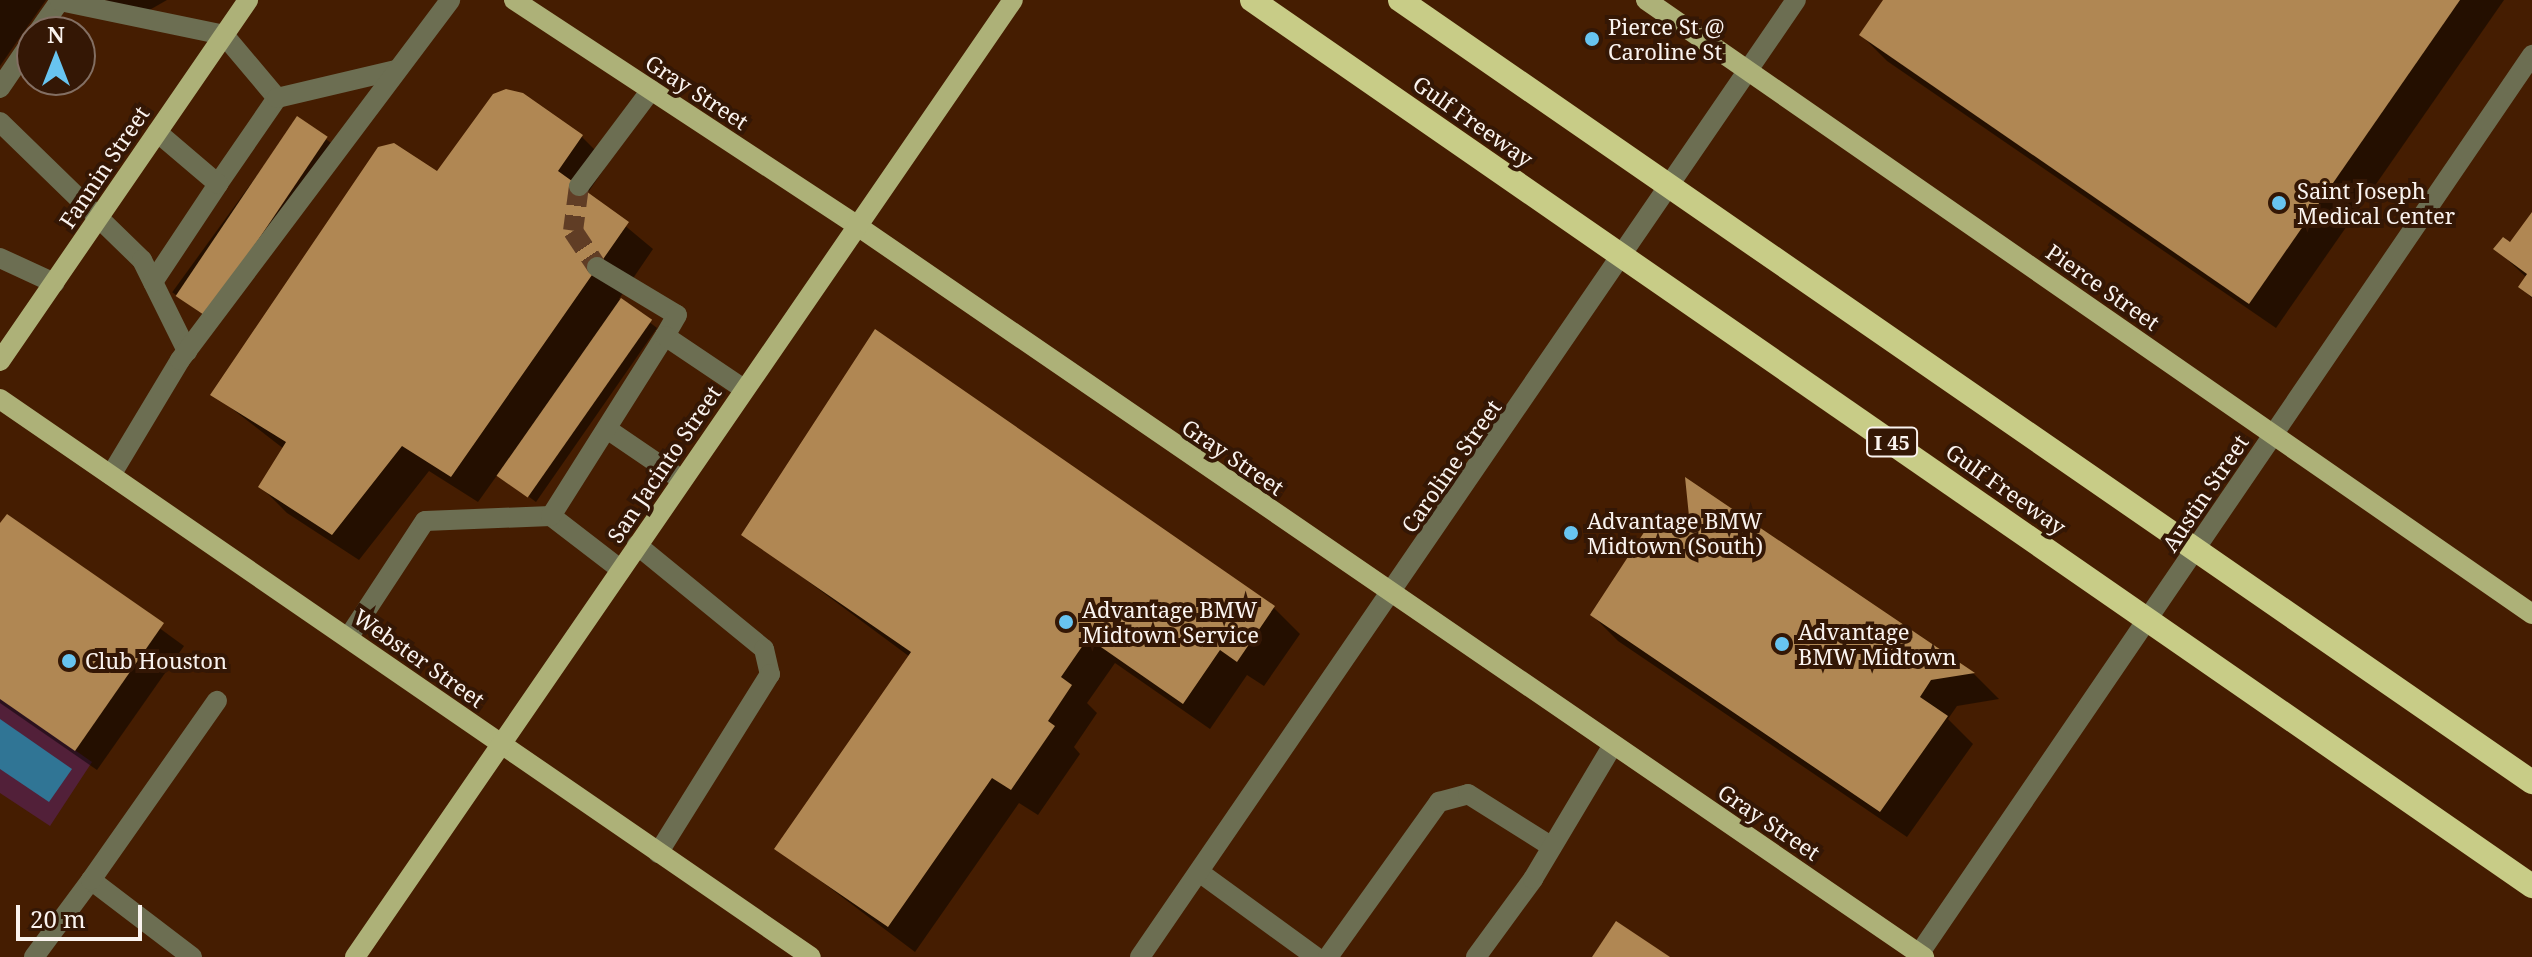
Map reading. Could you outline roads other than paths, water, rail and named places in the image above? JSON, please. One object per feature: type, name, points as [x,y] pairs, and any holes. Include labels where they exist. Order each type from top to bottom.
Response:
[{"type":"highway","name":"Gulf Freeway","points":[[1252,0],[2532,886]]},
{"type":"highway","points":[[1400,0],[2532,782]]},
{"type":"main road","name":"Fannin Street","points":[[0,361],[248,0]]},
{"type":"main road","name":"Gray Street","points":[[514,0],[856,225],[1920,956]]},
{"type":"main road","name":"San Jacinto Street","points":[[355,957],[1013,0]]},
{"type":"main road","name":"Pierce Street","points":[[1646,0],[2532,614]]},
{"type":"main road","name":"Webster Street","points":[[0,399],[811,957]]},
{"type":"street","points":[[111,475],[187,351],[450,0]]},
{"type":"street","name":"Caroline Street","points":[[1140,957],[1392,594],[1796,0]]},
{"type":"street","points":[[49,16],[60,1],[224,35],[277,98]]},
{"type":"street","name":"Austin Street","points":[[1920,956],[2532,55]]},
{"type":"street","points":[[0,88],[16,64]]},
{"type":"street","points":[[153,282],[277,98],[395,70]]},
{"type":"street","points":[[579,186],[651,90]]},
{"type":"street","points":[[0,122],[142,260],[187,351]]},
{"type":"street","points":[[157,132],[218,184]]},
{"type":"street","points":[[0,258],[54,283]]},
{"type":"street","points":[[551,516],[677,315],[597,267]]},
{"type":"street","points":[[665,336],[744,389]]},
{"type":"street","points":[[607,429],[682,480]]},
{"type":"street","points":[[348,638],[425,521],[551,516],[621,570]]},
{"type":"street","points":[[637,545],[764,649],[770,674],[658,853]]},
{"type":"street","points":[[34,957],[217,701]]},
{"type":"street","points":[[1476,957],[1552,847],[1613,745]]},
{"type":"street","points":[[1328,957],[1439,802],[1468,794],[1552,847]]},
{"type":"street","points":[[1199,872],[1316,957]]},
{"type":"street","points":[[91,880],[192,957]]},
{"type":"water","points":[[0,719],[72,769],[49,802],[0,769]]},
{"type":"tunnel","points":[[579,186],[573,231],[597,267]]},
{"type":"place","name":"Pierce St @ Caroline St","points":[[1592,39]]},
{"type":"place","name":"Saint Joseph Medical Center","points":[[2279,203]]},
{"type":"place","name":"Advantage BMW Midtown (South)","points":[[1571,533]]},
{"type":"place","name":"Advantage BMW Midtown Service","points":[[1066,622]]},
{"type":"place","name":"Advantage BMW Midtown","points":[[1782,644]]},
{"type":"place","name":"Club Houston","points":[[69,661]]}]
